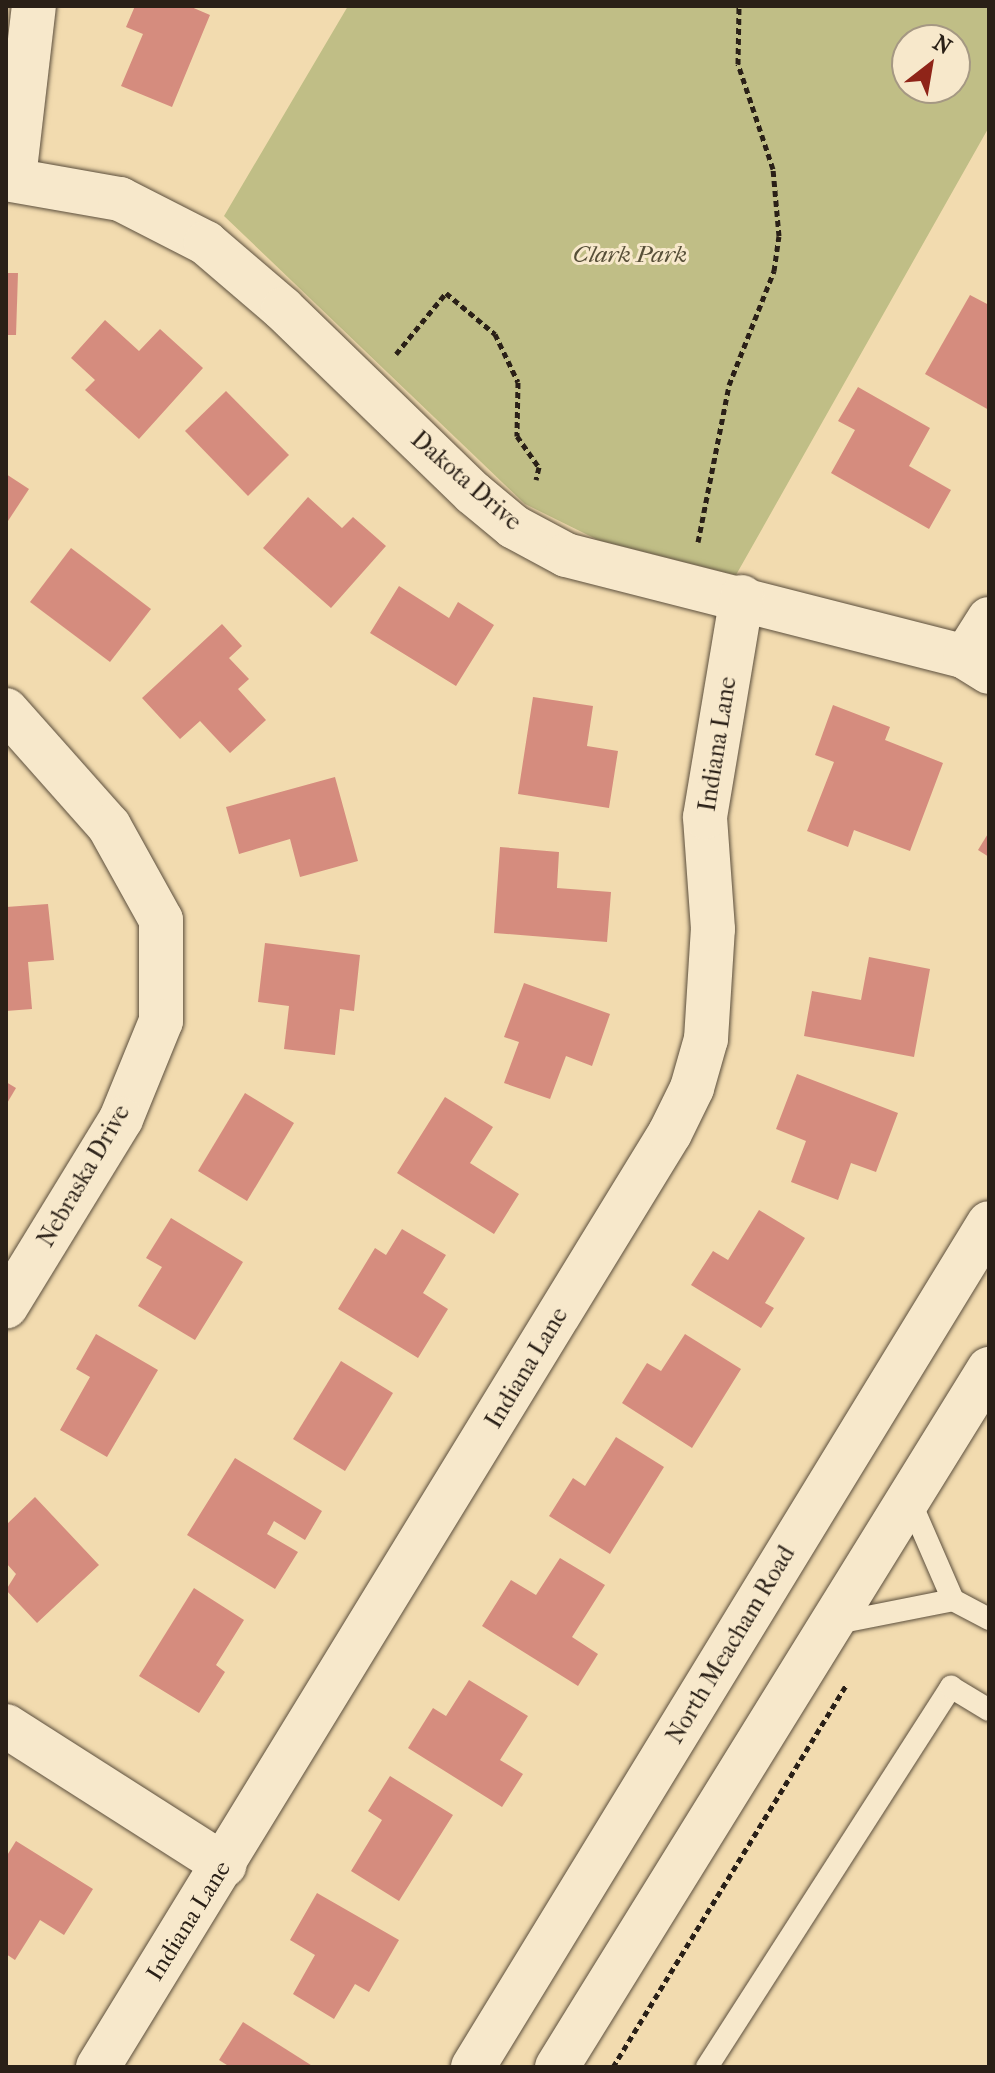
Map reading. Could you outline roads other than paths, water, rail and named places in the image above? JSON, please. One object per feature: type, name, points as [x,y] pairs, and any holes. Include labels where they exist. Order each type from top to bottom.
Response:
[{"type":"street","points":[[10,179],[34,6]]},
{"type":"street","name":"Dakota Drive","points":[[10,179],[120,199],[206,243],[514,527],[566,555],[742,597],[977,664]]},
{"type":"street","name":"Indiana Lane","points":[[98,2067],[670,1133],[692,1088],[706,1039],[713,929],[705,817],[742,597]]},
{"type":"street","points":[[977,664],[989,619]]},
{"type":"street","name":"Nebraska Drive","points":[[6,710],[109,826],[161,920],[161,1021],[121,1119],[6,1307]]},
{"type":"street","name":"North Meacham Road","points":[[473,2067],[989,1223]]},
{"type":"street","points":[[557,2067],[989,1369]]},
{"type":"street","points":[[6,1726],[224,1865]]},
{"type":"lane","points":[[909,1499],[953,1600],[989,1619]]},
{"type":"lane","points":[[831,1624],[953,1600]]},
{"type":"lane","points":[[707,2067],[951,1687],[989,1710]]},
{"type":"park label","name":"Clark Park","points":[[630,255]]}]
